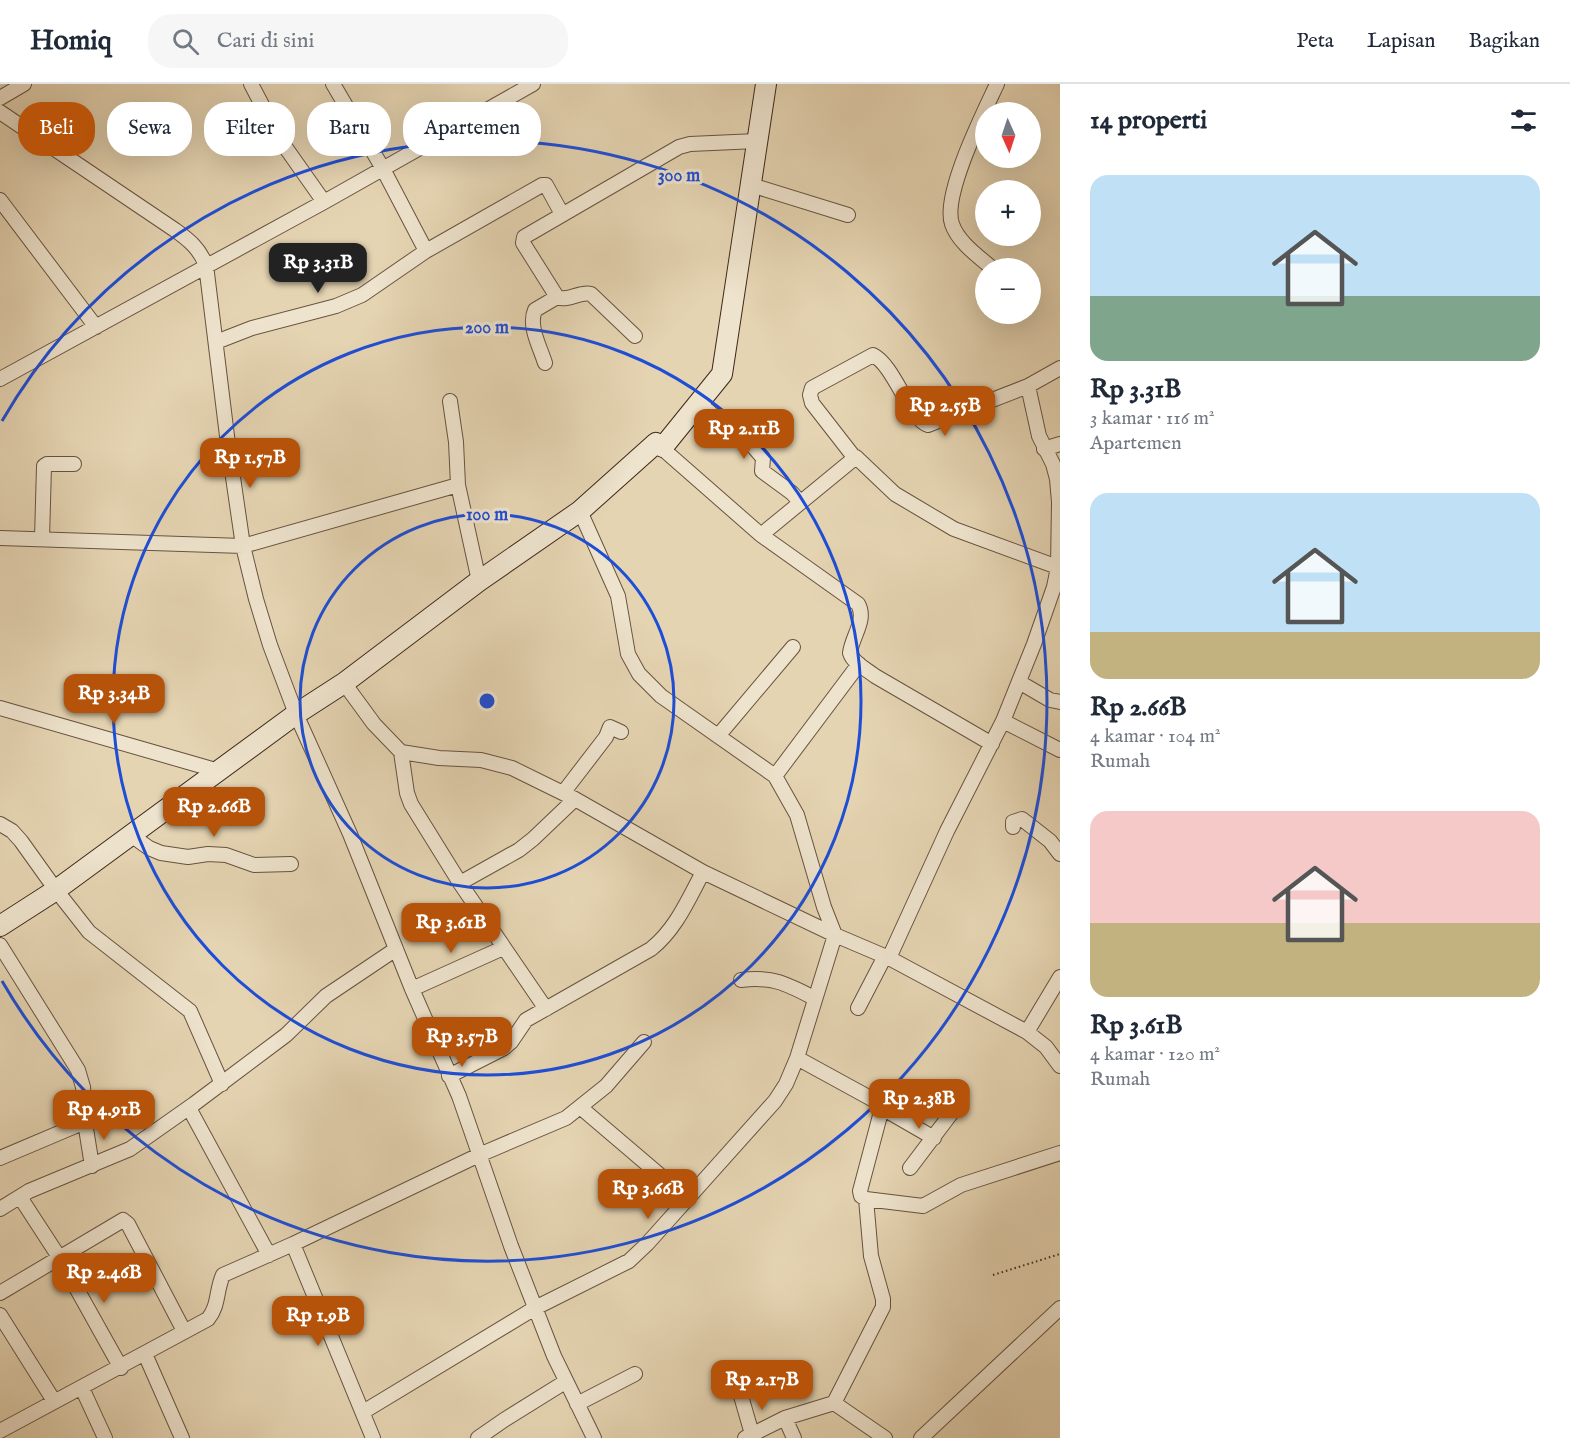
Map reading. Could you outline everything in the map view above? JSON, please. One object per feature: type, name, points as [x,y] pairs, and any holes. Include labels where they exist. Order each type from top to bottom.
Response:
[{"type":"street","points":[[0,98],[24,84]]},
{"type":"street","points":[[251,84],[281,141],[324,202]]},
{"type":"street","points":[[333,84],[382,167],[426,251]]},
{"type":"street","points":[[0,379],[324,202],[382,167],[533,84]]},
{"type":"street","points":[[656,443],[663,447],[722,374],[725,365],[766,84]]},
{"type":"street","points":[[981,258],[962,240],[951,222],[951,213],[956,179],[997,84]]},
{"type":"street","points":[[0,112],[189,240],[201,253],[206,265],[226,436],[243,546],[256,599],[296,714],[350,834],[448,1076],[459,1096],[535,1308],[565,1382],[594,1438]]},
{"type":"street","points":[[635,336],[591,294],[586,292],[563,300],[557,297],[523,240],[526,235],[679,147],[690,144],[758,141]]},
{"type":"street","points":[[216,342],[252,328],[336,306],[362,295],[426,251],[542,185],[546,185],[549,189],[562,214]]},
{"type":"street","points":[[751,185],[848,215]]},
{"type":"street","points":[[0,200],[96,327]]},
{"type":"street","points":[[545,363],[533,328],[533,314],[535,310],[557,297]]},
{"type":"street","points":[[1059,567],[954,529],[895,494],[858,458],[854,457],[812,403],[810,395],[812,388],[823,381],[873,355],[878,357],[920,420],[928,425],[1028,386],[1060,368]]},
{"type":"street","points":[[858,1008],[887,957],[952,820],[1003,722],[1054,587],[1059,567],[1057,479],[1053,464],[1044,449],[1028,386]]},
{"type":"street","points":[[450,401],[456,442],[458,485],[478,581]]},
{"type":"street","points":[[699,403],[739,437],[746,438],[763,458],[762,471],[792,493],[800,502]]},
{"type":"street","points":[[0,926],[56,890],[296,714],[344,683],[478,581],[580,511],[656,443]]},
{"type":"street","points":[[656,443],[761,535],[858,604],[862,614],[850,652],[859,664],[875,676],[992,744]]},
{"type":"street","points":[[1044,449],[1060,444]]},
{"type":"street","points":[[761,535],[854,457]]},
{"type":"street","points":[[42,539],[44,466],[74,464]]},
{"type":"street","points":[[0,538],[243,546],[458,485]]},
{"type":"street","points":[[363,1412],[535,1308],[630,1261],[647,1245],[775,1101],[786,1084],[797,1058],[835,934],[824,907],[797,815],[774,776],[661,696],[639,674],[628,654],[618,596],[580,511]]},
{"type":"street","points":[[718,736],[793,647]]},
{"type":"street","points":[[774,776],[859,664]]},
{"type":"street","points":[[1019,682],[1050,700],[1060,702]]},
{"type":"street","points":[[344,683],[374,724],[401,752],[407,793],[411,804],[460,883],[546,1009]]},
{"type":"street","points":[[0,708],[219,771]]},
{"type":"street","points":[[1003,722],[1060,750]]},
{"type":"street","points":[[460,883],[519,850],[533,839],[569,796],[610,727],[621,732]]},
{"type":"street","points":[[401,752],[499,763],[569,796],[704,872],[887,957],[1026,1032],[1046,1047],[1060,1066]]},
{"type":"street","points":[[1013,827],[1013,822],[1022,819],[1050,841],[1060,854]]},
{"type":"street","points":[[0,824],[12,831],[21,841],[89,932],[190,1011],[222,1084]]},
{"type":"street","points":[[131,835],[149,848],[161,853],[188,857],[208,854],[226,855],[254,865],[291,864]]},
{"type":"street","points":[[448,1076],[504,1048],[526,1020],[651,949],[671,930],[704,872]]},
{"type":"street","points":[[0,945],[78,1070],[83,1087],[85,1122],[92,1166]]},
{"type":"street","points":[[412,989],[503,948]]},
{"type":"street","points":[[0,1209],[29,1191],[130,1149],[222,1084],[286,1035],[326,996],[396,949]]},
{"type":"street","points":[[1026,1032],[1060,976]]},
{"type":"street","points":[[741,980],[778,981],[814,998]]},
{"type":"street","points":[[0,1431],[121,1368],[208,1319],[214,1311],[223,1275],[479,1155],[566,1118],[606,1086],[644,1042]]},
{"type":"street","points":[[797,1058],[880,1103],[882,1108],[934,1138]]},
{"type":"street","points":[[580,1107],[688,1199]]},
{"type":"street","points":[[189,1108],[269,1255]]},
{"type":"street","points":[[882,1108],[860,1191],[861,1197],[866,1199],[923,1206],[961,1185],[1060,1153]]},
{"type":"street","points":[[910,1168],[952,1111]]},
{"type":"street","points":[[0,1158],[85,1122]]},
{"type":"street","points":[[20,1197],[59,1257],[121,1368]]},
{"type":"street","points":[[741,1395],[748,1436],[786,1418],[834,1404],[883,1306],[870,1256],[866,1199]]},
{"type":"street","points":[[0,1293],[119,1221],[125,1221],[184,1331]]},
{"type":"street","points":[[293,1244],[373,1438]]},
{"type":"street","points":[[921,1438],[1058,1314]]},
{"type":"street","points":[[0,1315],[54,1401]]},
{"type":"street","points":[[145,1354],[182,1438]]},
{"type":"street","points":[[577,1404],[635,1374]]},
{"type":"street","points":[[478,1438],[565,1382]]},
{"type":"street","points":[[82,1388],[105,1438]]},
{"type":"street","points":[[834,1404],[885,1438]]},
{"type":"street","points":[[786,1418],[794,1438]]},
{"type":"path","points":[[993,1275],[1060,1254]]}]
